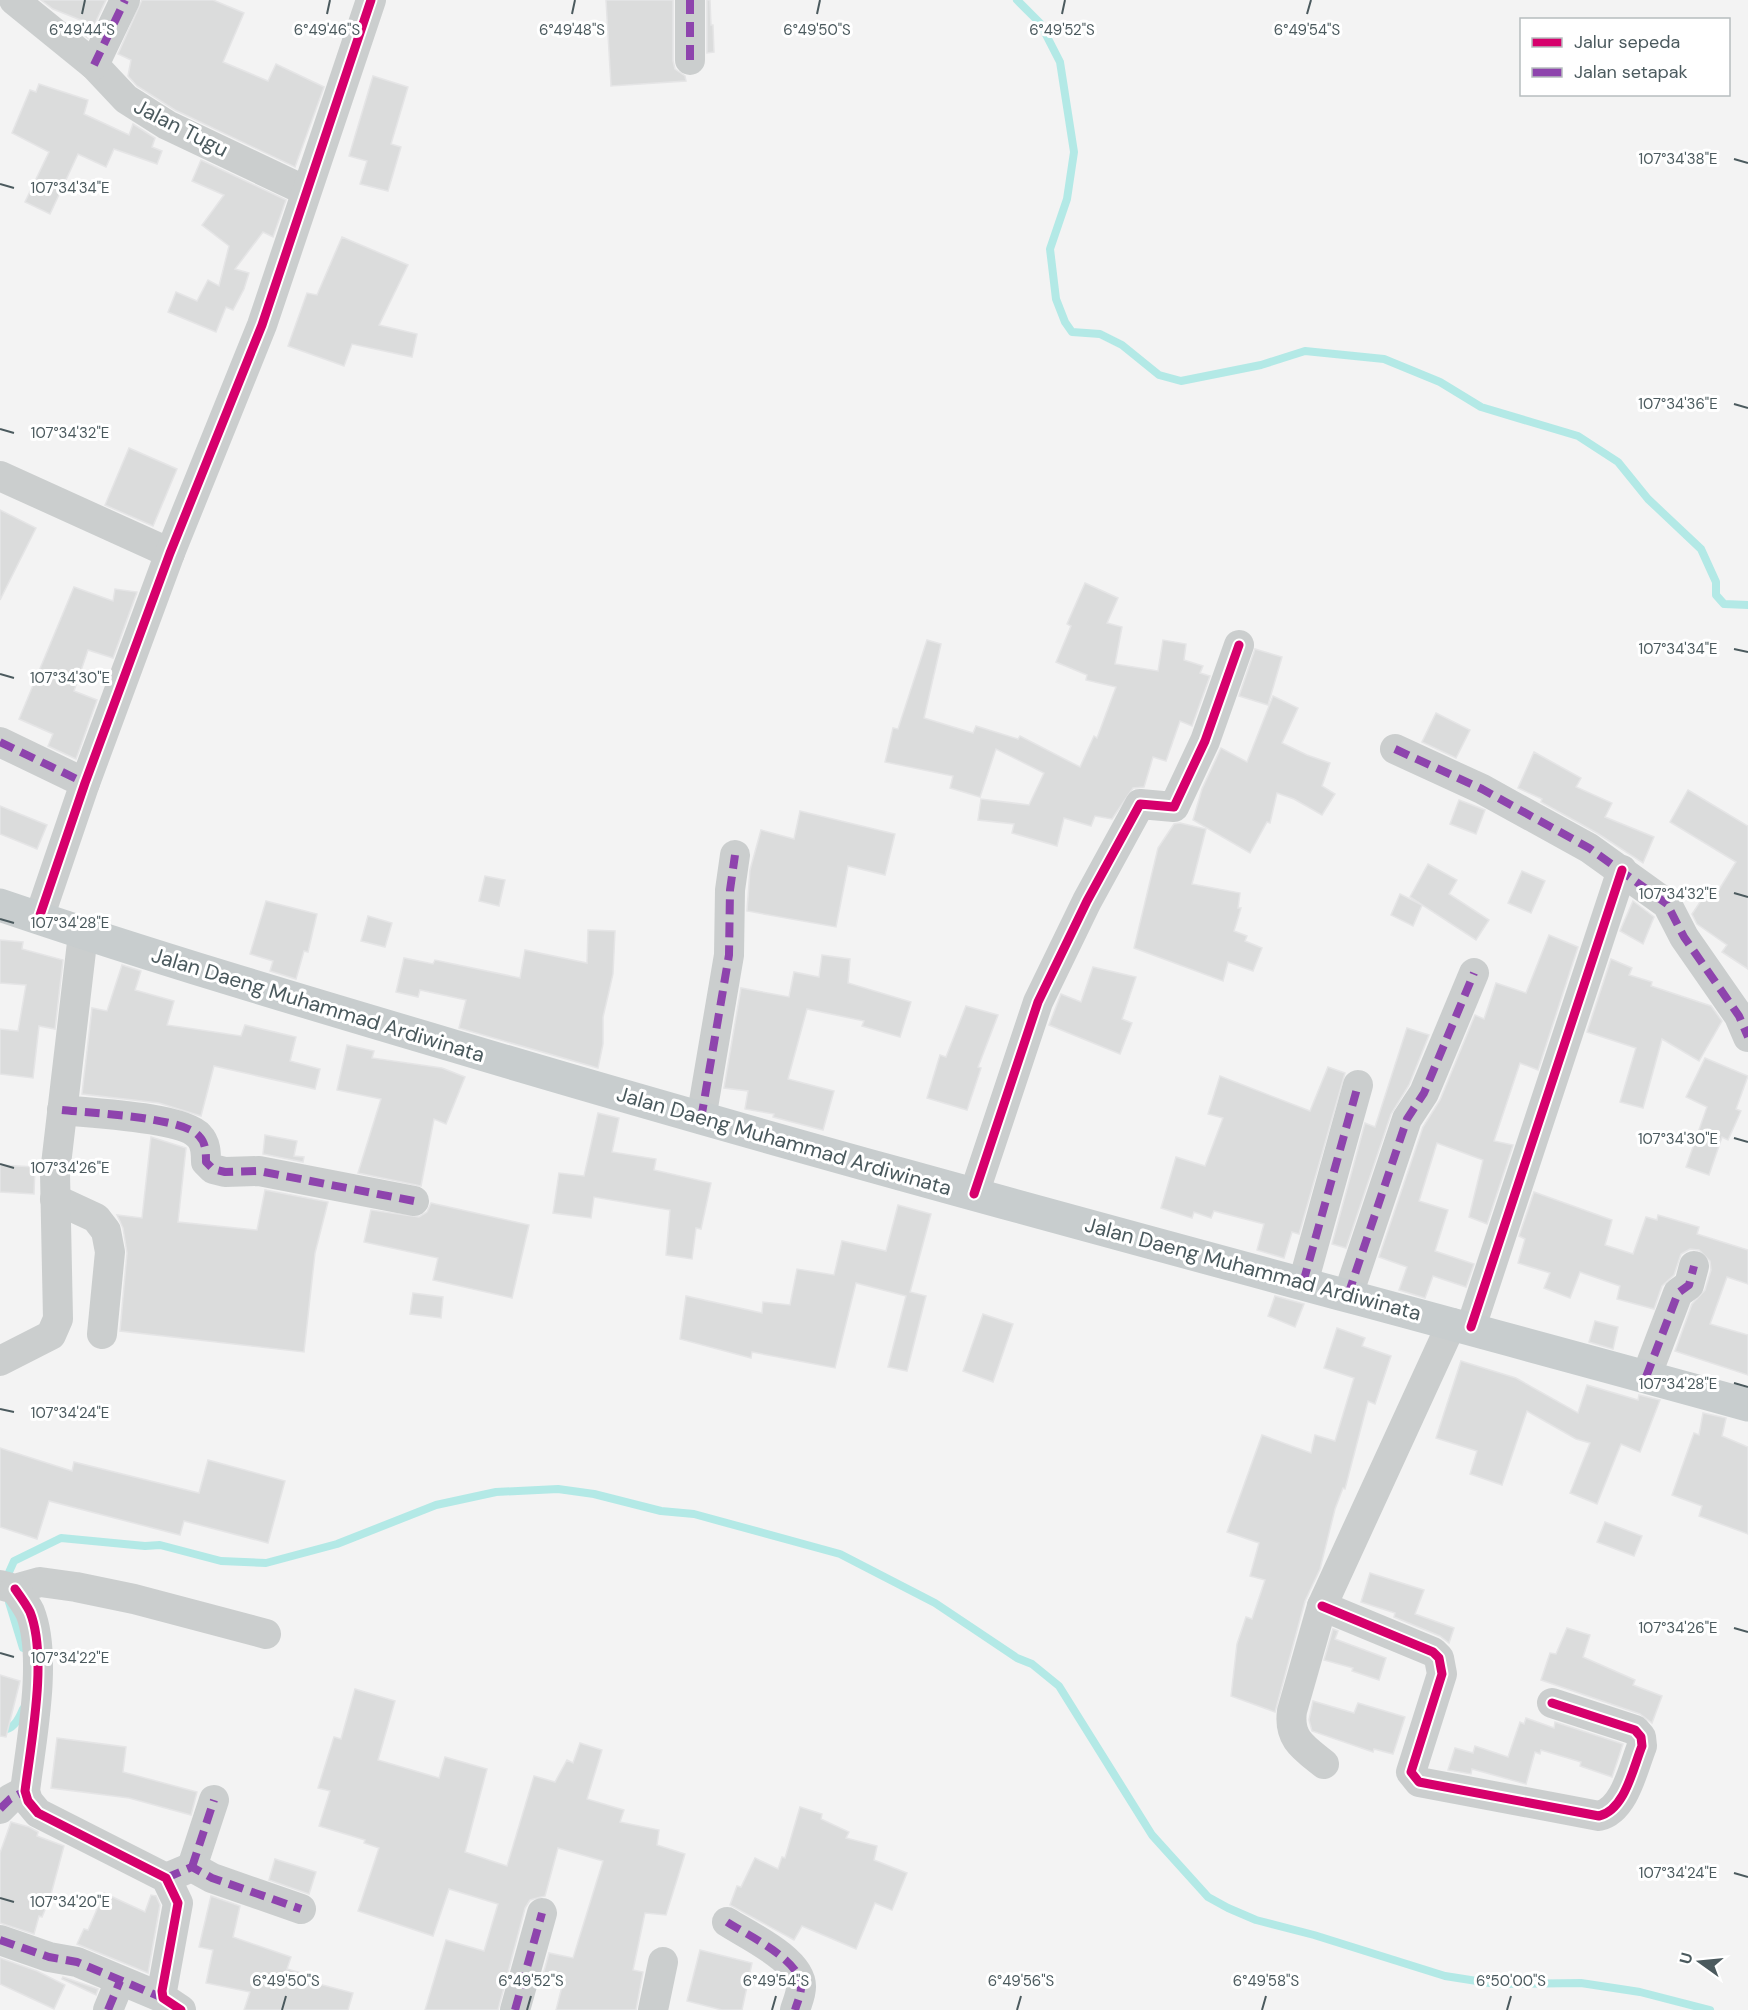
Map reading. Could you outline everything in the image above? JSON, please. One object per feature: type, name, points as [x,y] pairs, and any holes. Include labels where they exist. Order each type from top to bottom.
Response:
[{"type":"main road","name":"Jalan Daeng Muhammad Ardiwinata","points":[[0,905],[83,934],[701,1119],[1462,1325],[1748,1405]]},
{"type":"street","name":"Jalan Tugu","points":[[14,0],[94,65],[126,99],[167,125],[306,191]]},
{"type":"street","points":[[94,65],[125,0]]},
{"type":"street","points":[[39,918],[85,783],[170,553],[262,325],[371,0]]},
{"type":"street","points":[[690,0],[690,60]]},
{"type":"street","points":[[0,476],[170,553]]},
{"type":"street","points":[[974,1194],[1038,1002],[1087,901],[1140,804],[1174,807],[1205,741],[1239,645]]},
{"type":"street","points":[[0,742],[85,783]]},
{"type":"street","points":[[1395,749],[1482,789],[1589,848],[1666,904],[1684,936],[1739,1016],[1748,1037]]},
{"type":"street","points":[[701,1119],[729,955],[730,890],[735,855]]},
{"type":"street","points":[[1324,1764],[1301,1746],[1290,1726],[1322,1606],[1462,1325],[1622,870]]},
{"type":"street","points":[[0,1361],[51,1335],[58,1319],[55,1173],[83,934]]},
{"type":"street","points":[[1348,1295],[1407,1119],[1424,1093],[1474,973]]},
{"type":"street","points":[[1303,1283],[1358,1084]]},
{"type":"street","points":[[62,1110],[144,1118],[182,1126],[198,1134],[205,1146],[206,1162],[213,1169],[259,1171],[414,1201]]},
{"type":"street","points":[[55,1199],[96,1218],[106,1231],[110,1252],[102,1334]]},
{"type":"street","points":[[1646,1377],[1674,1302],[1678,1293],[1689,1286],[1694,1266]]},
{"type":"street","points":[[7,1587],[40,1582],[76,1587],[145,1602],[266,1634]]},
{"type":"street","points":[[7,1587],[30,1611],[37,1641],[35,1713],[25,1791],[28,1801],[38,1813],[179,1873],[212,1878],[301,1908]]},
{"type":"street","points":[[1322,1606],[1433,1652],[1439,1658],[1442,1674],[1411,1772],[1419,1782],[1599,1816],[1608,1814],[1617,1806],[1642,1746],[1641,1737],[1635,1730],[1551,1703]]},
{"type":"street","points":[[0,1809],[10,1799],[25,1791]]},
{"type":"street","points":[[172,2004],[162,1991],[178,1904],[179,1873],[214,1800]]},
{"type":"street","points":[[515,2010],[542,1913]]},
{"type":"street","points":[[727,1922],[785,1958],[797,1970],[801,1986],[795,2010]]},
{"type":"street","points":[[0,1940],[50,1957],[77,1962],[172,2004]]},
{"type":"street","points":[[108,2010],[120,1981]]},
{"type":"street","points":[[653,2010],[669,1986]]},
{"type":"building","points":[[41,0],[106,0],[88,38],[83,34],[88,23],[53,9]]},
{"type":"building","points":[[142,0],[213,0],[244,13],[223,62],[268,81],[276,64],[324,87],[295,167],[175,110],[137,86],[128,76],[131,60],[118,54]]},
{"type":"building","points":[[606,0],[673,0],[673,61],[675,69],[685,76],[686,81],[611,86]]},
{"type":"building","points":[[707,0],[710,0],[714,52],[707,53]]},
{"type":"building","points":[[373,76],[408,87],[391,144],[401,147],[388,191],[360,184],[367,161],[349,156]]},
{"type":"building","points":[[39,84],[88,100],[84,114],[129,135],[133,124],[155,138],[152,147],[162,151],[157,164],[114,149],[106,167],[78,154],[50,214],[25,202],[49,152],[12,133],[30,90],[36,92]]},
{"type":"building","points":[[201,160],[286,200],[273,237],[263,232],[235,269],[249,273],[233,310],[226,307],[216,332],[168,312],[176,292],[197,301],[208,280],[219,286],[229,246],[202,225],[224,195],[192,181]]},
{"type":"building","points":[[342,237],[408,265],[379,325],[417,334],[412,357],[352,344],[344,366],[288,346],[307,293],[317,295]]},
{"type":"building","points":[[129,448],[177,469],[153,526],[105,505]]},
{"type":"building","points":[[0,510],[36,528],[0,600]]},
{"type":"building","points":[[1085,583],[1118,598],[1107,623],[1122,627],[1115,664],[1158,671],[1163,640],[1186,644],[1184,660],[1203,666],[1200,673],[1210,676],[1192,726],[1180,721],[1166,761],[1153,757],[1144,787],[1133,788],[1112,819],[1095,816],[1091,826],[1064,818],[1057,846],[1012,833],[1014,824],[978,820],[981,799],[1029,805],[1044,773],[996,749],[980,797],[950,788],[953,776],[885,762],[893,728],[898,729],[927,640],[941,644],[924,718],[973,733],[976,726],[1018,739],[1020,736],[1080,767],[1094,736],[1097,738],[1116,687],[1086,680],[1087,675],[1056,662],[1071,626],[1067,624]]},
{"type":"building","points":[[74,587],[113,601],[115,589],[137,592],[113,658],[88,650],[74,691],[97,700],[76,759],[48,746],[53,734],[19,719]]},
{"type":"building","points":[[1255,649],[1282,657],[1268,705],[1239,696]]},
{"type":"building","points":[[1273,696],[1298,708],[1282,743],[1330,763],[1322,786],[1335,794],[1322,815],[1294,799],[1277,793],[1270,823],[1267,822],[1250,853],[1193,820],[1202,789],[1221,748],[1247,762]]},
{"type":"building","points":[[1436,713],[1470,730],[1456,758],[1422,742]]},
{"type":"building","points":[[1534,752],[1581,778],[1576,787],[1612,803],[1605,817],[1654,837],[1643,863],[1597,833],[1541,802],[1542,799],[1518,788]]},
{"type":"building","points":[[1688,790],[1748,826],[1748,969],[1722,952],[1727,945],[1697,924],[1692,914],[1704,896],[1712,901],[1736,862],[1670,822]]},
{"type":"building","points":[[1459,800],[1485,810],[1476,834],[1450,824]]},
{"type":"building","points":[[0,806],[47,825],[37,849],[0,834]]},
{"type":"building","points":[[800,811],[895,834],[885,875],[848,866],[836,927],[747,911],[750,870],[761,830],[794,839]]},
{"type":"building","points":[[1180,823],[1206,829],[1192,884],[1240,893],[1238,908],[1241,908],[1234,931],[1247,936],[1245,941],[1262,948],[1253,971],[1228,962],[1223,981],[1134,948],[1158,848],[1174,824]]},
{"type":"building","points":[[1428,864],[1457,880],[1449,894],[1489,920],[1476,940],[1410,897]]},
{"type":"building","points":[[1522,871],[1545,881],[1531,913],[1508,903]]},
{"type":"building","points":[[485,876],[505,880],[499,906],[479,901]]},
{"type":"building","points":[[1400,894],[1422,905],[1413,926],[1391,915]]},
{"type":"building","points":[[266,901],[317,914],[308,952],[304,951],[296,979],[270,971],[273,961],[250,954]]},
{"type":"building","points":[[1633,901],[1654,917],[1643,944],[1620,931]]},
{"type":"building","points":[[368,916],[392,923],[385,947],[361,941]]},
{"type":"building","points":[[588,930],[615,931],[613,974],[603,1017],[603,1044],[598,1068],[459,1028],[466,1000],[420,990],[418,997],[396,992],[404,958],[433,964],[435,960],[520,978],[525,950],[587,963]]},
{"type":"building","points":[[1549,935],[1578,947],[1538,1070],[1520,1063],[1494,1141],[1513,1145],[1487,1224],[1469,1217],[1483,1160],[1437,1143],[1419,1201],[1448,1210],[1435,1251],[1474,1264],[1466,1287],[1433,1276],[1425,1298],[1399,1290],[1407,1267],[1379,1257],[1423,1127],[1440,1100],[1475,1015],[1484,1019],[1496,983],[1526,993]]},
{"type":"building","points":[[0,940],[23,942],[22,949],[63,960],[55,1029],[39,1026],[33,1078],[0,1074],[0,1029],[18,1031],[26,985],[0,983]]},
{"type":"building","points":[[822,955],[850,959],[848,983],[911,1002],[900,1037],[862,1026],[864,1021],[807,1009],[788,1079],[834,1091],[823,1130],[773,1117],[774,1114],[745,1109],[748,1091],[724,1088],[741,988],[789,997],[794,972],[819,977]]},
{"type":"building","points":[[1611,959],[1632,968],[1629,975],[1652,982],[1651,986],[1711,1006],[1722,1021],[1699,1061],[1662,1039],[1643,1108],[1620,1102],[1636,1048],[1587,1032]]},
{"type":"building","points":[[122,965],[141,971],[135,990],[174,1001],[167,1025],[241,1036],[245,1025],[296,1037],[290,1061],[320,1069],[315,1089],[214,1066],[201,1116],[159,1103],[82,1094],[92,1008],[107,1011]]},
{"type":"building","points":[[1093,967],[1136,977],[1122,1019],[1132,1023],[1120,1054],[1049,1025],[1061,994],[1081,1002]]},
{"type":"building","points":[[966,1006],[998,1015],[978,1067],[981,1068],[967,1110],[927,1098],[940,1055],[946,1057]]},
{"type":"building","points":[[1407,1028],[1429,1035],[1409,1085],[1391,1114],[1346,1248],[1332,1244],[1365,1123],[1375,1127]]},
{"type":"building","points":[[347,1045],[374,1051],[372,1058],[442,1068],[465,1077],[446,1124],[434,1119],[421,1186],[358,1173],[381,1099],[337,1090]]},
{"type":"building","points":[[1705,1058],[1748,1076],[1736,1109],[1741,1111],[1728,1140],[1722,1137],[1709,1175],[1686,1167],[1707,1107],[1686,1097]]},
{"type":"building","points":[[1328,1067],[1345,1073],[1299,1234],[1292,1232],[1284,1258],[1257,1250],[1264,1224],[1214,1211],[1211,1218],[1194,1212],[1192,1218],[1161,1208],[1176,1157],[1205,1166],[1223,1118],[1208,1114],[1220,1076],[1310,1111]]},
{"type":"building","points":[[598,1113],[619,1118],[612,1152],[656,1159],[654,1170],[711,1183],[701,1229],[696,1228],[692,1259],[666,1255],[670,1210],[594,1197],[591,1218],[553,1213],[559,1173],[584,1176]]},
{"type":"building","points":[[265,1135],[297,1141],[294,1156],[304,1157],[303,1162],[263,1154]]},
{"type":"building","points":[[151,1137],[186,1148],[178,1222],[257,1230],[265,1190],[328,1202],[315,1253],[304,1352],[120,1331],[127,1253],[123,1228],[117,1215],[142,1218]]},
{"type":"building","points":[[0,1165],[35,1167],[34,1194],[0,1192]]},
{"type":"building","points":[[1534,1192],[1612,1220],[1605,1245],[1633,1254],[1646,1217],[1657,1220],[1658,1215],[1699,1227],[1697,1234],[1748,1250],[1748,1284],[1727,1277],[1710,1324],[1748,1335],[1748,1375],[1675,1351],[1692,1304],[1705,1290],[1711,1270],[1710,1261],[1699,1250],[1690,1249],[1681,1254],[1674,1275],[1662,1286],[1654,1309],[1617,1299],[1620,1286],[1580,1272],[1570,1298],[1544,1288],[1550,1273],[1518,1263],[1525,1239],[1519,1236]]},
{"type":"building","points":[[431,1203],[529,1225],[512,1298],[433,1280],[438,1258],[364,1242],[371,1210],[419,1217],[427,1212]]},
{"type":"building","points":[[898,1205],[931,1214],[910,1292],[926,1296],[907,1371],[888,1367],[906,1296],[856,1283],[835,1368],[752,1352],[751,1358],[680,1339],[686,1296],[762,1313],[763,1302],[790,1305],[797,1269],[834,1275],[842,1241],[886,1251]]},
{"type":"building","points":[[413,1293],[443,1297],[441,1318],[410,1314]]},
{"type":"building","points":[[1275,1296],[1304,1304],[1295,1327],[1268,1316]]},
{"type":"building","points":[[983,1314],[1013,1324],[993,1382],[963,1371]]},
{"type":"building","points":[[1595,1321],[1618,1327],[1613,1349],[1589,1342]]},
{"type":"building","points":[[1337,1328],[1365,1338],[1362,1346],[1391,1356],[1375,1404],[1368,1401],[1345,1489],[1343,1488],[1335,1509],[1320,1569],[1305,1601],[1275,1712],[1231,1696],[1237,1644],[1246,1617],[1252,1619],[1265,1580],[1250,1576],[1259,1543],[1227,1532],[1262,1435],[1311,1453],[1315,1435],[1335,1441],[1354,1378],[1324,1368]]},
{"type":"building","points":[[1461,1361],[1516,1378],[1578,1413],[1587,1385],[1638,1400],[1639,1395],[1660,1400],[1640,1452],[1621,1444],[1597,1504],[1570,1493],[1590,1443],[1576,1439],[1527,1411],[1502,1485],[1470,1474],[1477,1451],[1436,1438]]},
{"type":"building","points":[[1703,1413],[1726,1418],[1722,1436],[1748,1447],[1748,1534],[1699,1516],[1702,1506],[1672,1495],[1694,1433],[1699,1435]]},
{"type":"building","points":[[0,1448],[72,1471],[74,1462],[199,1493],[208,1460],[285,1481],[268,1543],[184,1521],[180,1535],[49,1501],[37,1539],[0,1527]]},
{"type":"building","points":[[1605,1522],[1642,1536],[1634,1556],[1597,1542]]},
{"type":"building","points":[[1370,1573],[1424,1590],[1415,1614],[1454,1628],[1449,1643],[1440,1636],[1394,1617],[1395,1613],[1361,1602]]},
{"type":"building","points":[[1567,1628],[1590,1635],[1583,1657],[1635,1680],[1633,1685],[1662,1696],[1652,1723],[1640,1714],[1541,1680],[1550,1653],[1556,1654]]},
{"type":"building","points":[[1333,1629],[1338,1631],[1335,1639],[1386,1658],[1379,1680],[1352,1671],[1353,1668],[1324,1660]]},
{"type":"building","points":[[0,1675],[20,1681],[6,1737],[0,1736]]},
{"type":"building","points":[[355,1689],[395,1701],[378,1760],[439,1778],[445,1757],[487,1769],[465,1852],[507,1866],[534,1776],[555,1782],[567,1760],[573,1763],[580,1743],[602,1750],[587,1799],[624,1810],[620,1822],[659,1830],[657,1845],[685,1854],[666,1915],[645,1913],[633,1970],[643,1972],[636,2010],[556,2010],[564,1979],[543,1975],[549,1953],[573,1958],[603,1861],[558,1848],[545,1896],[530,1900],[525,1908],[498,2010],[425,2010],[446,1940],[484,1951],[498,1904],[449,1889],[433,1936],[358,1911],[379,1848],[364,1843],[365,1840],[319,1826],[330,1791],[318,1788],[334,1737],[341,1739]]},
{"type":"building","points":[[1313,1701],[1354,1713],[1358,1703],[1405,1717],[1393,1754],[1374,1749],[1373,1752],[1312,1731],[1309,1720]]},
{"type":"building","points":[[1526,1718],[1554,1728],[1555,1722],[1623,1744],[1612,1777],[1580,1766],[1581,1762],[1541,1750],[1540,1754],[1535,1752],[1526,1784],[1472,1769],[1471,1774],[1448,1770],[1455,1748],[1473,1753],[1475,1746],[1508,1757],[1520,1722],[1524,1724]]},
{"type":"building","points":[[57,1738],[126,1747],[123,1772],[197,1792],[191,1815],[129,1798],[51,1788]]},
{"type":"building","points":[[800,1807],[822,1814],[821,1819],[849,1832],[846,1838],[877,1846],[874,1860],[907,1873],[892,1910],[875,1903],[856,1949],[802,1926],[794,1940],[730,1905],[737,1886],[741,1887],[755,1858],[778,1869],[782,1857],[785,1858]]},
{"type":"building","points":[[11,1822],[29,1827],[38,1832],[37,1836],[64,1846],[50,1898],[42,1917],[39,1916],[34,1934],[0,1923],[0,1853]]},
{"type":"building","points":[[275,1859],[316,1872],[309,1894],[269,1880]]},
{"type":"building","points":[[104,1893],[145,1912],[151,1895],[156,1896],[160,1905],[148,1973],[77,1944],[84,1929],[88,1930]]},
{"type":"building","points":[[211,1896],[240,1906],[233,1937],[291,1957],[287,1969],[316,1977],[315,1983],[353,1993],[348,2010],[244,2010],[250,1992],[206,1983],[213,1950],[199,1947]]},
{"type":"building","points":[[700,1950],[752,1963],[742,2010],[722,2010],[687,2001]]},
{"type":"building","points":[[0,1958],[37,1971],[65,1985],[54,2009],[0,1984]]},
{"type":"building","points":[[63,1977],[98,1989],[96,1995],[62,1979]]},
{"type":"waterway","points":[[1017,0],[1040,23],[1060,62],[1074,152],[1067,199],[1050,249],[1056,299],[1065,322],[1072,332],[1100,334],[1122,345],[1159,375],[1181,381],[1261,365],[1305,351],[1384,359],[1440,382],[1481,407],[1578,436],[1618,462],[1648,499],[1701,549],[1716,582],[1716,595],[1724,604],[1748,605]]},
{"type":"waterway","points":[[6,1579],[14,1561],[61,1538],[145,1546],[160,1545],[221,1561],[266,1563],[337,1544],[436,1505],[496,1492],[558,1489],[594,1494],[661,1511],[694,1514],[840,1554],[935,1603],[1017,1658],[1032,1664],[1059,1686],[1152,1835],[1208,1897],[1228,1908],[1256,1920],[1314,1935],[1445,1976],[1496,1984],[1581,1983],[1640,1992],[1710,2010]]},
{"type":"waterway","points":[[9,1602],[23,1648]]},
{"type":"waterway","points":[[0,1730],[9,1729],[23,1709]]},
{"type":"marked path","points":[[94,65],[125,0]]},
{"type":"marked path","points":[[690,0],[690,60]]},
{"type":"marked path","points":[[0,742],[85,783]]},
{"type":"marked path","points":[[1395,749],[1482,789],[1589,848],[1667,904],[1684,937],[1739,1016],[1748,1037]]},
{"type":"marked path","points":[[701,1119],[729,955],[730,890],[735,855]]},
{"type":"marked path","points":[[1348,1295],[1407,1119],[1424,1093],[1474,973]]},
{"type":"marked path","points":[[1303,1283],[1358,1085]]},
{"type":"marked path","points":[[62,1110],[175,1124],[199,1136],[205,1148],[206,1162],[213,1169],[225,1172],[259,1171],[414,1201]]},
{"type":"marked path","points":[[1646,1377],[1678,1293],[1689,1285],[1694,1266]]},
{"type":"marked path","points":[[0,1809],[10,1799],[25,1791]]},
{"type":"marked path","points":[[192,1867],[214,1800]]},
{"type":"marked path","points":[[166,1878],[192,1867],[212,1878],[301,1909]]},
{"type":"marked path","points":[[515,2010],[542,1913]]},
{"type":"marked path","points":[[727,1922],[772,1949],[793,1967],[799,1977],[801,1987],[795,2010]]},
{"type":"marked path","points":[[0,1940],[49,1957],[77,1962],[163,1998]]},
{"type":"marked path","points":[[108,2010],[120,1981]]},
{"type":"cycle path","points":[[39,918],[85,783],[170,553],[262,325],[371,0]]},
{"type":"cycle path","points":[[974,1194],[1038,1002],[1087,901],[1140,804],[1174,807],[1205,741],[1239,645]]},
{"type":"cycle path","points":[[1471,1327],[1622,870]]},
{"type":"cycle path","points":[[15,1589],[30,1612],[38,1652],[34,1725],[25,1791],[28,1801],[38,1813],[166,1878],[178,1903],[162,1991],[163,1998],[181,2010]]},
{"type":"cycle path","points":[[1322,1606],[1433,1652],[1439,1658],[1442,1674],[1411,1772],[1419,1782],[1599,1816],[1608,1812],[1622,1797],[1627,1787],[1642,1746],[1641,1737],[1635,1730],[1552,1703]]}]
